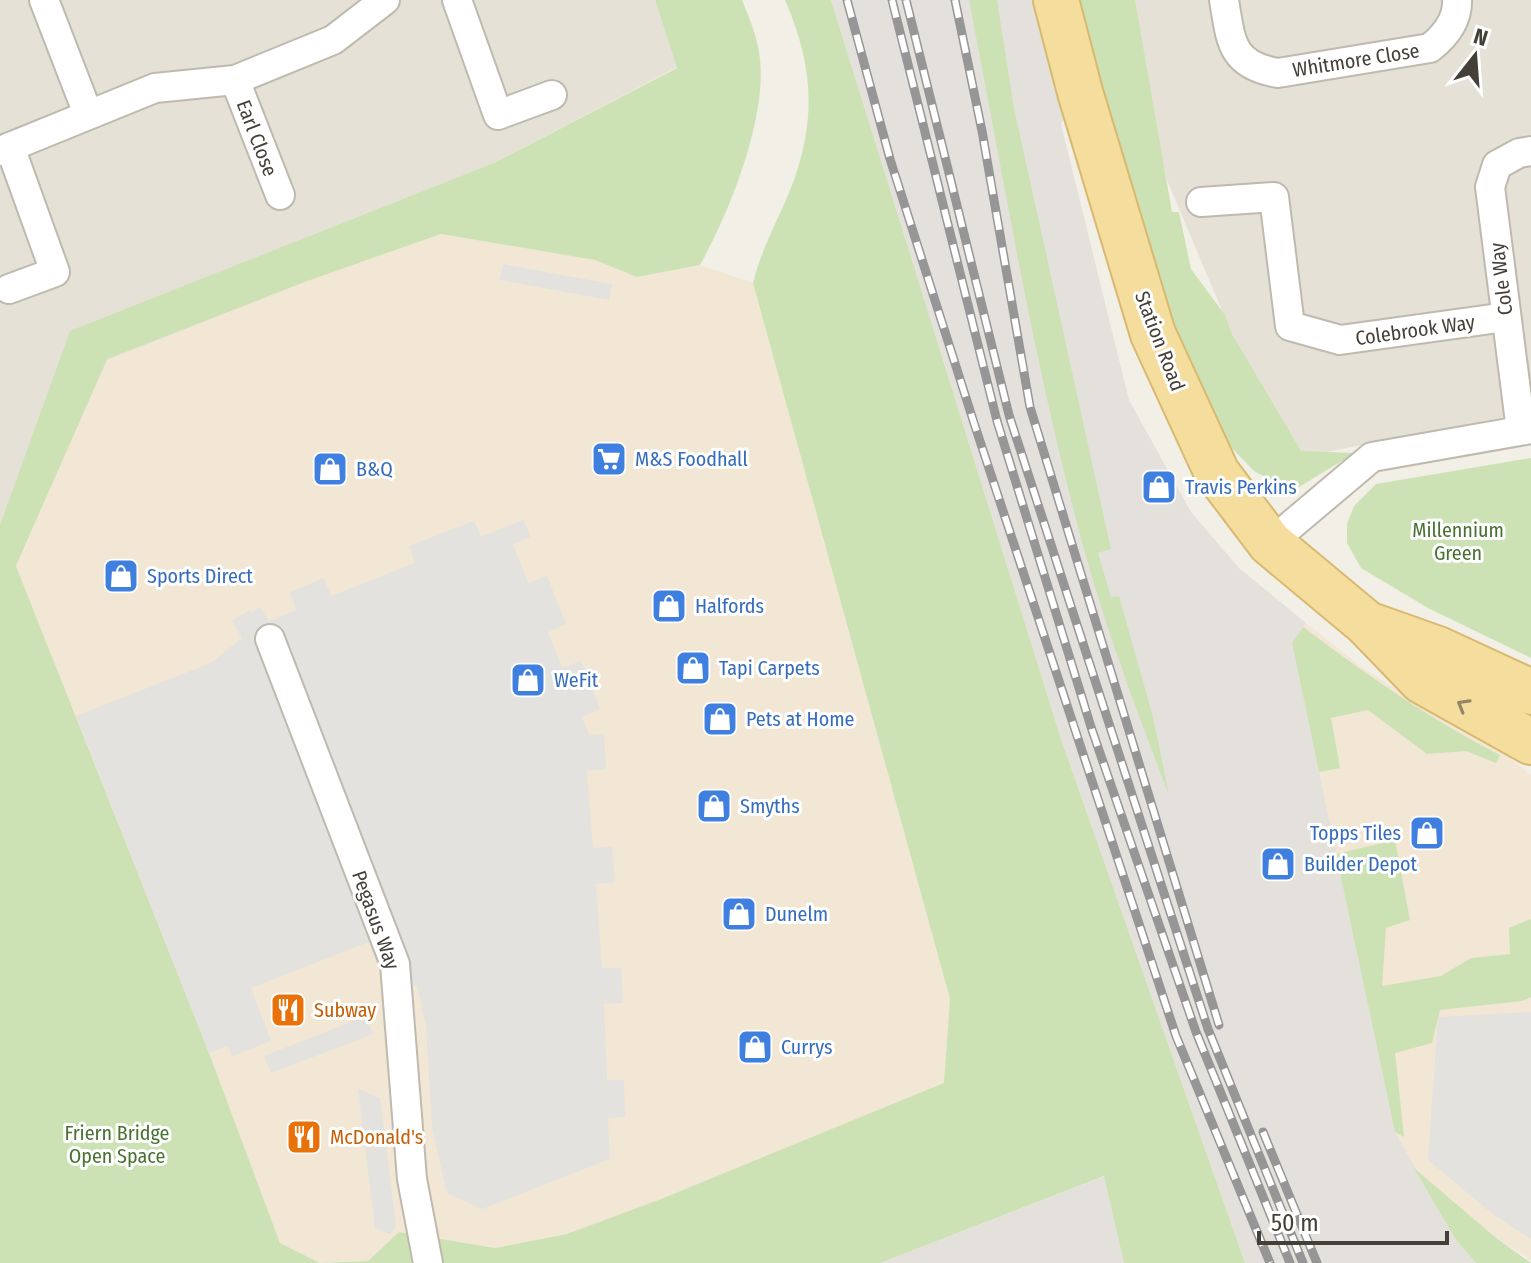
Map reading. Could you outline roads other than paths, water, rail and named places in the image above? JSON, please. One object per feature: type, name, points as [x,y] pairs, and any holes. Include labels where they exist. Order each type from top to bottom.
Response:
[{"type":"main road","name":"Station Road","points":[[1056,0],[1080,92],[1153,334],[1217,473],[1270,543],[1366,623],[1422,681],[1531,742]]},
{"type":"main road","name":"Station Road","points":[[1366,623],[1438,649],[1531,692]]},
{"type":"street","points":[[44,0],[88,114]]},
{"type":"street","points":[[9,289],[55,272],[5,149],[155,88],[235,80],[333,40],[385,0]]},
{"type":"street","points":[[457,0],[498,115],[552,95]]},
{"type":"street","name":"Whitmore Close","points":[[1224,0],[1232,44],[1242,60],[1257,69],[1278,73],[1430,48],[1445,36],[1453,20],[1457,0]]},
{"type":"street","name":"Earl Close","points":[[235,80],[280,195]]},
{"type":"street","name":"Cole Way","points":[[1526,429],[1506,317],[1490,187],[1497,165],[1519,153],[1531,151]]},
{"type":"street","name":"Colebrook Way","points":[[1201,202],[1274,197],[1290,326],[1340,340],[1506,317]]},
{"type":"street","points":[[1270,543],[1372,457],[1526,429]]},
{"type":"street","name":"Pegasus Way","points":[[270,639],[395,964],[412,1179],[428,1263]]},
{"type":"railway","points":[[847,0],[890,159],[1176,1036],[1270,1263]]},
{"type":"railway","points":[[892,0],[997,421],[1091,727],[1196,1032],[1290,1263]]},
{"type":"railway","points":[[906,0],[1009,415],[1208,1029],[1303,1263]]},
{"type":"railway","points":[[955,0],[982,131],[1030,407],[1219,1025]]},
{"type":"railway","points":[[1263,1132],[1317,1263]]},
{"type":"place","name":"M&S Foodhall","points":[[609,459]]},
{"type":"place","name":"B&Q","points":[[330,469]]},
{"type":"place","name":"Travis Perkins","points":[[1159,487]]},
{"type":"place","name":"Sports Direct","points":[[121,576]]},
{"type":"place","name":"Halfords","points":[[669,606]]},
{"type":"place","name":"Tapi Carpets","points":[[693,668]]},
{"type":"place","name":"WeFit","points":[[528,680]]},
{"type":"place","name":"Pets at Home","points":[[720,719]]},
{"type":"place","name":"Smyths","points":[[714,806]]},
{"type":"place","name":"Topps Tiles","points":[[1427,833]]},
{"type":"place","name":"Builder Depot","points":[[1278,864]]},
{"type":"place","name":"Dunelm","points":[[739,914]]},
{"type":"place","name":"Subway","points":[[288,1010]]},
{"type":"place","name":"Currys","points":[[755,1047]]},
{"type":"place","name":"McDonald's","points":[[304,1137]]},
{"type":"park label","name":"Millennium Green","points":[[1458,542]]},
{"type":"park label","name":"Friern Bridge Open Space","points":[[117,1144]]}]
